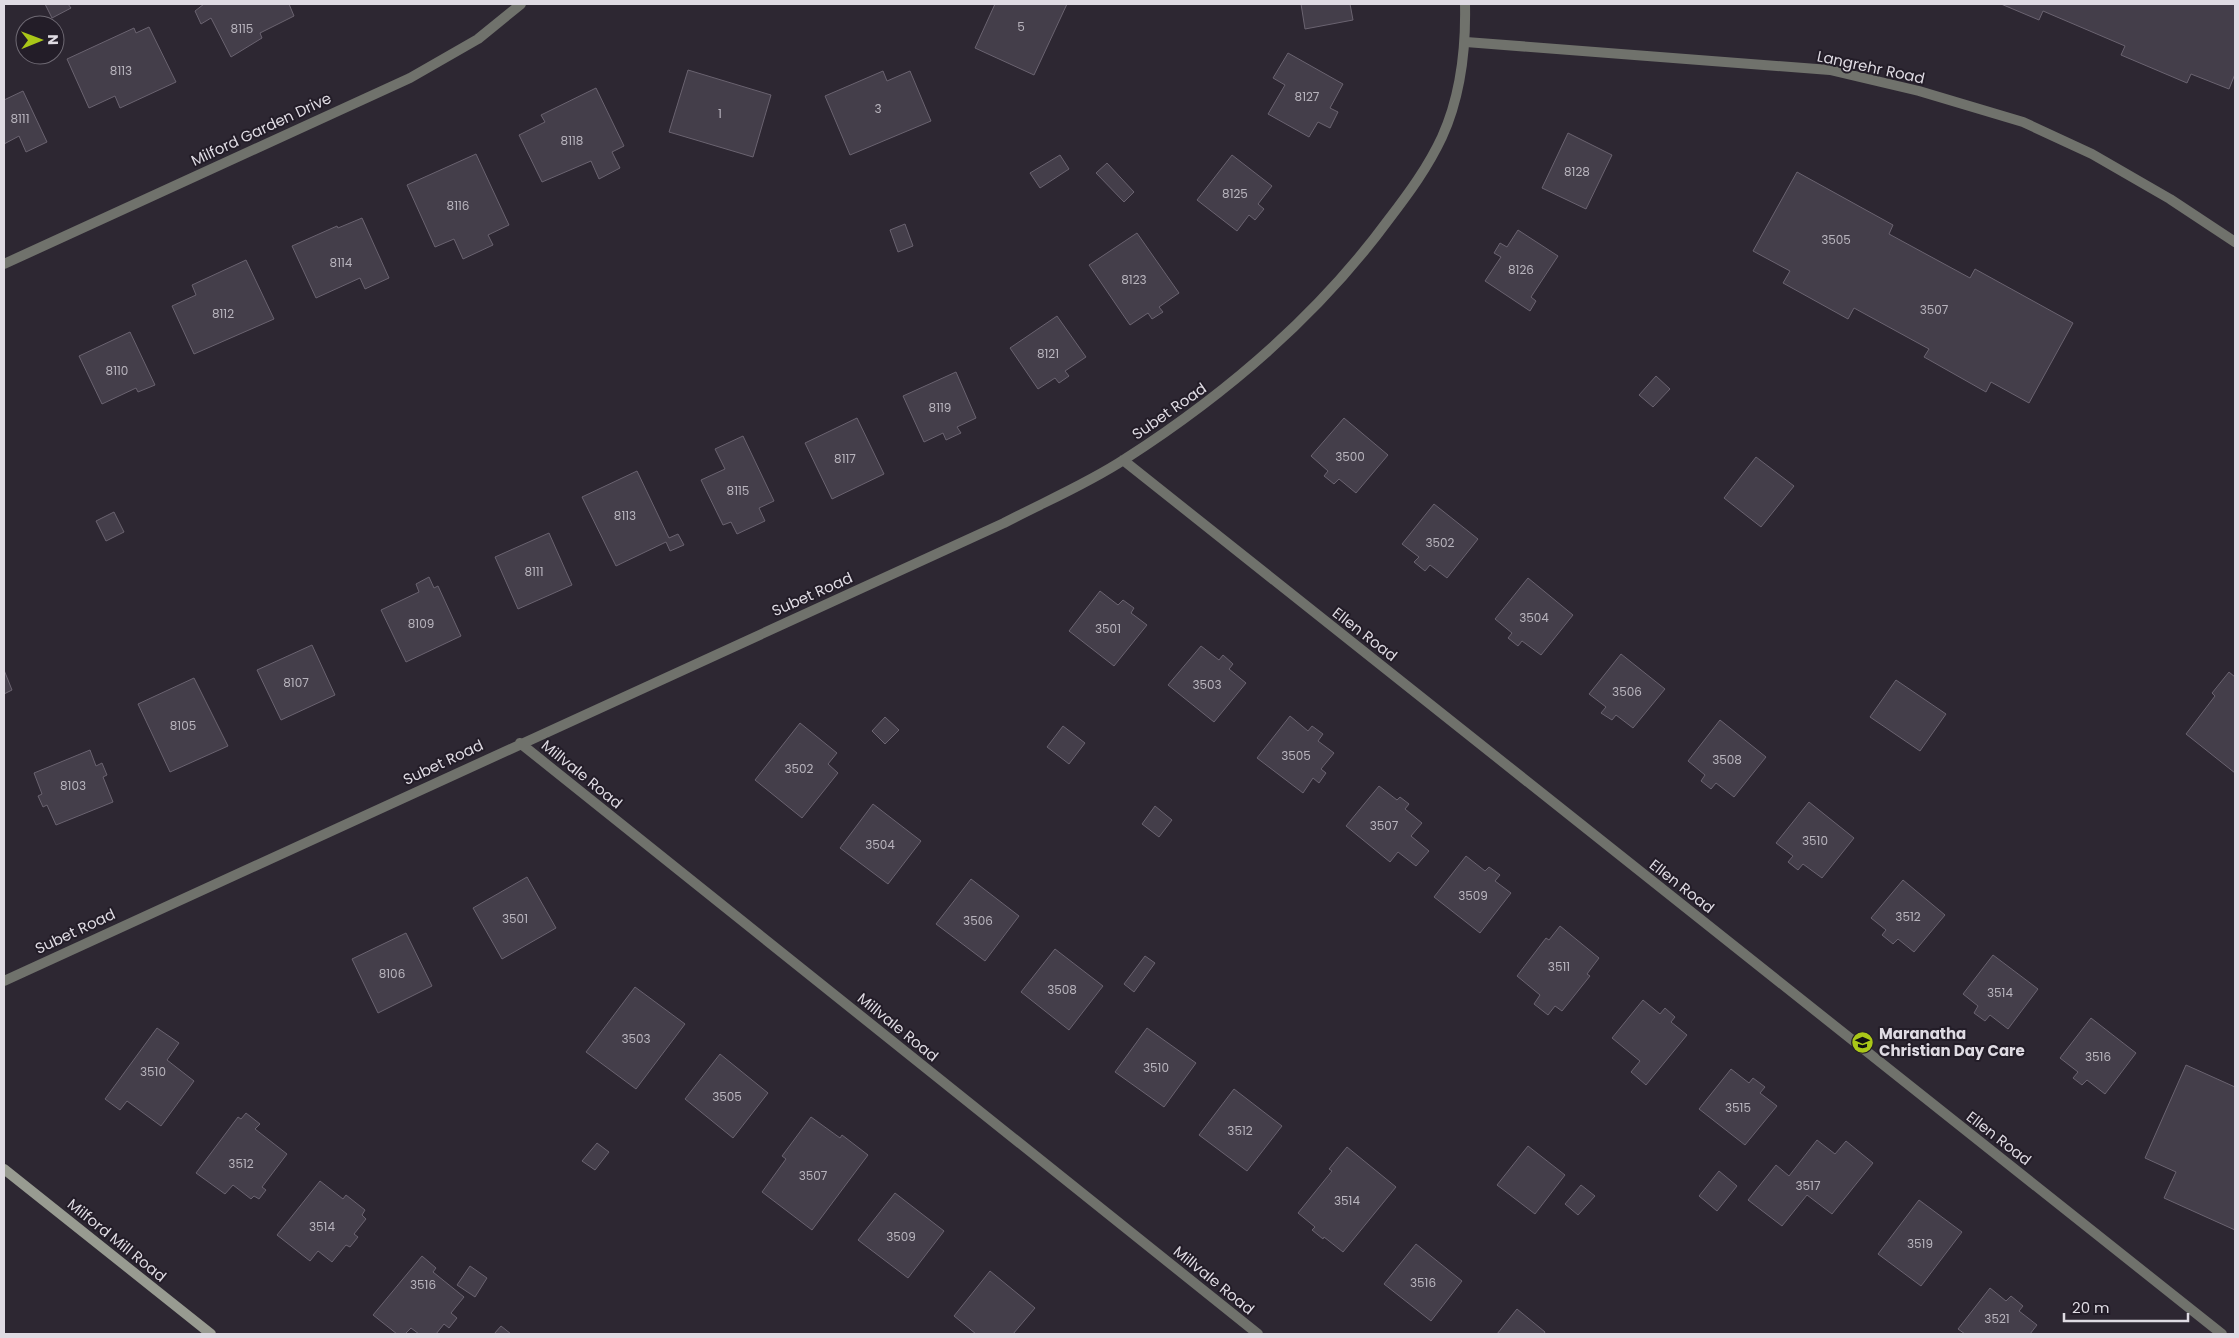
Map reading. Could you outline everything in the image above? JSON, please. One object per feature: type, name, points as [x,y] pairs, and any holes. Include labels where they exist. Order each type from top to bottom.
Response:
[{"type":"main road","name":"Milford Mill Road","points":[[4,1168],[211,1334]]},
{"type":"street","name":"Milford Garden Drive","points":[[4,264],[410,78],[478,39],[521,4]]},
{"type":"street","name":"Subet Road","points":[[4,981],[520,743],[1004,523],[1123,460],[1221,393],[1303,321],[1367,250],[1417,182],[1442,136],[1457,92],[1466,42],[1465,4]]},
{"type":"street","name":"Langrehr Road","points":[[1466,42],[1830,70],[1918,91],[2023,122],[2092,154],[2170,199],[2235,242]]},
{"type":"street","name":"Ellen Road","points":[[1123,460],[2222,1334]]},
{"type":"street","name":"Millvale Road","points":[[520,743],[1258,1334]]},
{"type":"building","points":[[45,4],[68,4],[71,8],[58,15],[50,15]]},
{"type":"building","points":[[204,4],[289,4],[294,16],[260,33],[262,38],[231,57],[211,18],[201,24],[195,11]]},
{"type":"building","points":[[995,4],[1067,4],[1034,75],[975,48]]},
{"type":"building","points":[[1301,4],[1350,4],[1353,20],[1305,29]]},
{"type":"building","points":[[2001,4],[2235,4],[2235,74],[2229,89],[2191,74],[2187,83],[2121,55],[2125,46],[2043,11],[2039,20]]},
{"type":"building","points":[[149,27],[176,82],[120,108],[115,96],[89,108],[67,59],[134,28],[136,33]]},
{"type":"building","points":[[1288,53],[1343,84],[1330,108],[1338,112],[1330,128],[1318,122],[1309,137],[1268,114],[1285,85],[1273,78]]},
{"type":"building","points":[[688,70],[771,95],[753,157],[669,132]]},
{"type":"building","points":[[883,71],[887,81],[910,71],[931,121],[850,155],[825,96]]},
{"type":"building","points":[[596,88],[624,146],[612,152],[620,168],[599,179],[591,161],[542,182],[519,135],[545,122],[541,115]]},
{"type":"building","points":[[23,91],[47,142],[26,152],[19,136],[4,144],[4,100]]},
{"type":"building","points":[[1568,133],[1612,155],[1586,209],[1542,188]]},
{"type":"building","points":[[476,154],[509,225],[488,235],[493,245],[463,259],[454,239],[435,247],[407,185]]},
{"type":"building","points":[[1060,155],[1069,169],[1040,188],[1030,173]]},
{"type":"building","points":[[1232,155],[1272,186],[1258,204],[1264,209],[1255,220],[1249,215],[1237,231],[1197,200]]},
{"type":"building","points":[[1107,163],[1134,192],[1124,202],[1096,173]]},
{"type":"building","points":[[1797,172],[1893,225],[1889,234],[1970,278],[1975,269],[2073,323],[2029,403],[1991,382],[1986,392],[1924,357],[1929,349],[1854,308],[1848,319],[1783,283],[1790,271],[1753,251]]},
{"type":"building","points":[[362,218],[389,278],[365,289],[360,278],[316,298],[292,246],[337,226],[338,228]]},
{"type":"building","points":[[905,224],[913,246],[898,252],[890,230]]},
{"type":"building","points":[[1518,230],[1558,256],[1531,297],[1536,301],[1530,311],[1485,281],[1501,257],[1494,253],[1500,243],[1507,247]]},
{"type":"building","points":[[1137,233],[1179,293],[1159,307],[1163,312],[1152,319],[1148,313],[1130,325],[1089,265]]},
{"type":"building","points":[[246,260],[274,319],[194,354],[172,306],[196,295],[192,285]]},
{"type":"building","points":[[1057,316],[1086,357],[1065,371],[1069,376],[1059,383],[1055,378],[1038,389],[1010,348]]},
{"type":"building","points":[[130,332],[155,385],[138,392],[136,388],[102,404],[79,356]]},
{"type":"building","points":[[956,372],[976,418],[957,427],[961,433],[946,440],[943,433],[924,442],[903,396]]},
{"type":"building","points":[[1656,376],[1670,389],[1653,407],[1639,395]]},
{"type":"building","points":[[857,418],[884,474],[832,499],[805,443]]},
{"type":"building","points":[[1344,418],[1388,455],[1356,493],[1339,479],[1334,484],[1324,476],[1328,471],[1311,456]]},
{"type":"building","points":[[743,436],[774,501],[759,508],[765,521],[737,534],[731,522],[723,525],[701,480],[725,469],[715,449]]},
{"type":"building","points":[[1756,457],[1794,486],[1761,527],[1724,498]]},
{"type":"building","points":[[637,471],[669,538],[678,534],[684,545],[670,551],[666,542],[616,566],[582,497]]},
{"type":"building","points":[[1434,504],[1478,539],[1447,578],[1430,565],[1425,571],[1414,562],[1419,557],[1402,544]]},
{"type":"building","points":[[114,512],[124,532],[106,541],[96,521]]},
{"type":"building","points":[[549,533],[572,585],[518,609],[495,557]]},
{"type":"building","points":[[429,577],[434,588],[438,586],[461,636],[406,662],[381,610],[419,592],[416,584]]},
{"type":"building","points":[[1528,578],[1573,615],[1541,655],[1522,641],[1518,646],[1508,638],[1512,633],[1495,619]]},
{"type":"building","points":[[1100,591],[1118,605],[1123,600],[1134,608],[1131,613],[1147,625],[1114,666],[1069,631]]},
{"type":"building","points":[[312,645],[335,695],[281,720],[257,670]]},
{"type":"building","points":[[1201,646],[1219,660],[1223,655],[1233,664],[1229,669],[1246,683],[1214,722],[1168,685]]},
{"type":"building","points":[[1621,654],[1665,689],[1633,728],[1616,715],[1612,720],[1601,713],[1606,707],[1589,694]]},
{"type":"building","points":[[4,670],[12,690],[4,694]]},
{"type":"building","points":[[2229,672],[2235,677],[2235,773],[2186,734],[2215,696],[2212,693]]},
{"type":"building","points":[[194,678],[228,746],[170,772],[138,704]]},
{"type":"building","points":[[1896,680],[1946,714],[1920,751],[1870,717]]},
{"type":"building","points":[[1290,716],[1308,731],[1312,726],[1323,734],[1318,741],[1334,753],[1321,769],[1326,773],[1319,783],[1313,778],[1303,793],[1257,758]]},
{"type":"building","points":[[885,717],[899,730],[885,744],[872,731]]},
{"type":"building","points":[[1720,720],[1766,757],[1734,797],[1716,783],[1711,789],[1701,781],[1705,775],[1688,761]]},
{"type":"building","points":[[800,723],[837,753],[828,764],[838,773],[802,818],[755,780]]},
{"type":"building","points":[[1063,726],[1085,743],[1069,764],[1047,747]]},
{"type":"building","points":[[90,750],[96,766],[102,763],[107,775],[103,777],[113,802],[56,825],[47,805],[43,807],[38,796],[42,794],[34,773]]},
{"type":"building","points":[[1379,786],[1397,800],[1400,797],[1409,804],[1405,809],[1422,823],[1411,836],[1429,851],[1416,866],[1398,852],[1390,862],[1346,826]]},
{"type":"building","points":[[1809,802],[1854,838],[1822,878],[1803,864],[1798,870],[1788,862],[1793,856],[1776,843]]},
{"type":"building","points":[[873,804],[921,841],[888,884],[840,848]]},
{"type":"building","points":[[1155,806],[1172,820],[1159,837],[1142,824]]},
{"type":"building","points":[[1466,856],[1485,871],[1489,867],[1500,875],[1495,881],[1511,893],[1480,933],[1434,897]]},
{"type":"building","points":[[527,877],[556,928],[502,959],[473,908]]},
{"type":"building","points":[[971,879],[1019,916],[985,961],[936,924]]},
{"type":"building","points":[[1903,880],[1945,915],[1914,952],[1898,939],[1893,944],[1882,935],[1886,930],[1871,918]]},
{"type":"building","points":[[1560,926],[1599,958],[1587,974],[1590,976],[1562,1011],[1555,1006],[1548,1015],[1534,1004],[1540,995],[1517,976],[1546,938],[1549,940]]},
{"type":"building","points":[[406,933],[432,986],[378,1013],[352,959]]},
{"type":"building","points":[[1055,949],[1103,986],[1069,1030],[1021,992]]},
{"type":"building","points":[[1993,955],[2038,989],[2008,1029],[1990,1015],[1985,1021],[1974,1013],[1978,1006],[1963,994]]},
{"type":"building","points":[[1145,956],[1155,963],[1134,992],[1124,984]]},
{"type":"building","points":[[635,987],[685,1024],[636,1089],[586,1052]]},
{"type":"building","points":[[1643,1000],[1660,1014],[1665,1008],[1675,1017],[1671,1022],[1687,1035],[1646,1085],[1631,1072],[1640,1061],[1612,1038]]},
{"type":"building","points":[[2091,1018],[2136,1053],[2105,1094],[2087,1080],[2082,1085],[2073,1078],[2078,1072],[2060,1058]]},
{"type":"building","points":[[157,1028],[179,1043],[167,1060],[194,1081],[161,1126],[127,1101],[120,1110],[105,1099]]},
{"type":"building","points":[[1147,1028],[1196,1063],[1164,1107],[1115,1072]]},
{"type":"building","points":[[720,1054],[768,1093],[733,1138],[685,1099]]},
{"type":"building","points":[[2186,1065],[2235,1087],[2235,1230],[2164,1198],[2176,1172],[2145,1158]]},
{"type":"building","points":[[1731,1069],[1749,1083],[1753,1078],[1765,1087],[1760,1093],[1777,1106],[1745,1145],[1699,1109]]},
{"type":"building","points":[[1234,1089],[1282,1126],[1247,1171],[1199,1135]]},
{"type":"building","points":[[246,1113],[260,1124],[255,1129],[287,1154],[262,1187],[266,1190],[259,1199],[254,1196],[251,1199],[233,1185],[225,1194],[196,1173],[238,1117],[241,1119]]},
{"type":"building","points":[[811,1117],[840,1138],[842,1135],[868,1155],[812,1230],[762,1192],[786,1159],[782,1156]]},
{"type":"building","points":[[1817,1140],[1835,1154],[1846,1141],[1873,1163],[1832,1214],[1807,1195],[1782,1226],[1748,1200],[1776,1165],[1789,1176]]},
{"type":"building","points":[[597,1143],[609,1152],[595,1170],[582,1161]]},
{"type":"building","points":[[1528,1146],[1565,1175],[1535,1214],[1497,1185]]},
{"type":"building","points":[[1347,1147],[1396,1187],[1343,1252],[1312,1230],[1315,1227],[1298,1213],[1332,1171],[1329,1169]]},
{"type":"building","points":[[1719,1171],[1737,1186],[1717,1211],[1699,1196]]},
{"type":"building","points":[[320,1181],[343,1199],[346,1195],[365,1210],[362,1215],[366,1219],[354,1234],[358,1237],[350,1247],[346,1245],[332,1262],[318,1251],[310,1261],[277,1235]]},
{"type":"building","points":[[1581,1185],[1595,1196],[1578,1215],[1565,1204]]},
{"type":"building","points":[[895,1193],[944,1231],[908,1278],[858,1240]]},
{"type":"building","points":[[1919,1200],[1962,1232],[1921,1286],[1878,1254]]},
{"type":"building","points":[[1416,1244],[1462,1281],[1431,1321],[1384,1284]]},
{"type":"building","points":[[422,1256],[436,1268],[433,1272],[464,1297],[451,1313],[457,1318],[449,1328],[444,1324],[436,1334],[419,1334],[411,1328],[405,1334],[397,1334],[373,1315]]},
{"type":"building","points":[[470,1266],[487,1278],[475,1297],[457,1285]]},
{"type":"building","points":[[990,1271],[1035,1308],[1013,1334],[976,1334],[954,1316]]},
{"type":"building","points":[[1990,1288],[2006,1301],[2011,1296],[2023,1306],[2019,1311],[2037,1325],[2030,1334],[1965,1334],[1958,1329]]},
{"type":"building","points":[[1517,1309],[1545,1332],[1544,1334],[1497,1334]]},
{"type":"building","points":[[501,1326],[511,1334],[494,1334]]},
{"type":"place","name":"Maranatha Christian Day Care","points":[[1863,1042]]}]
